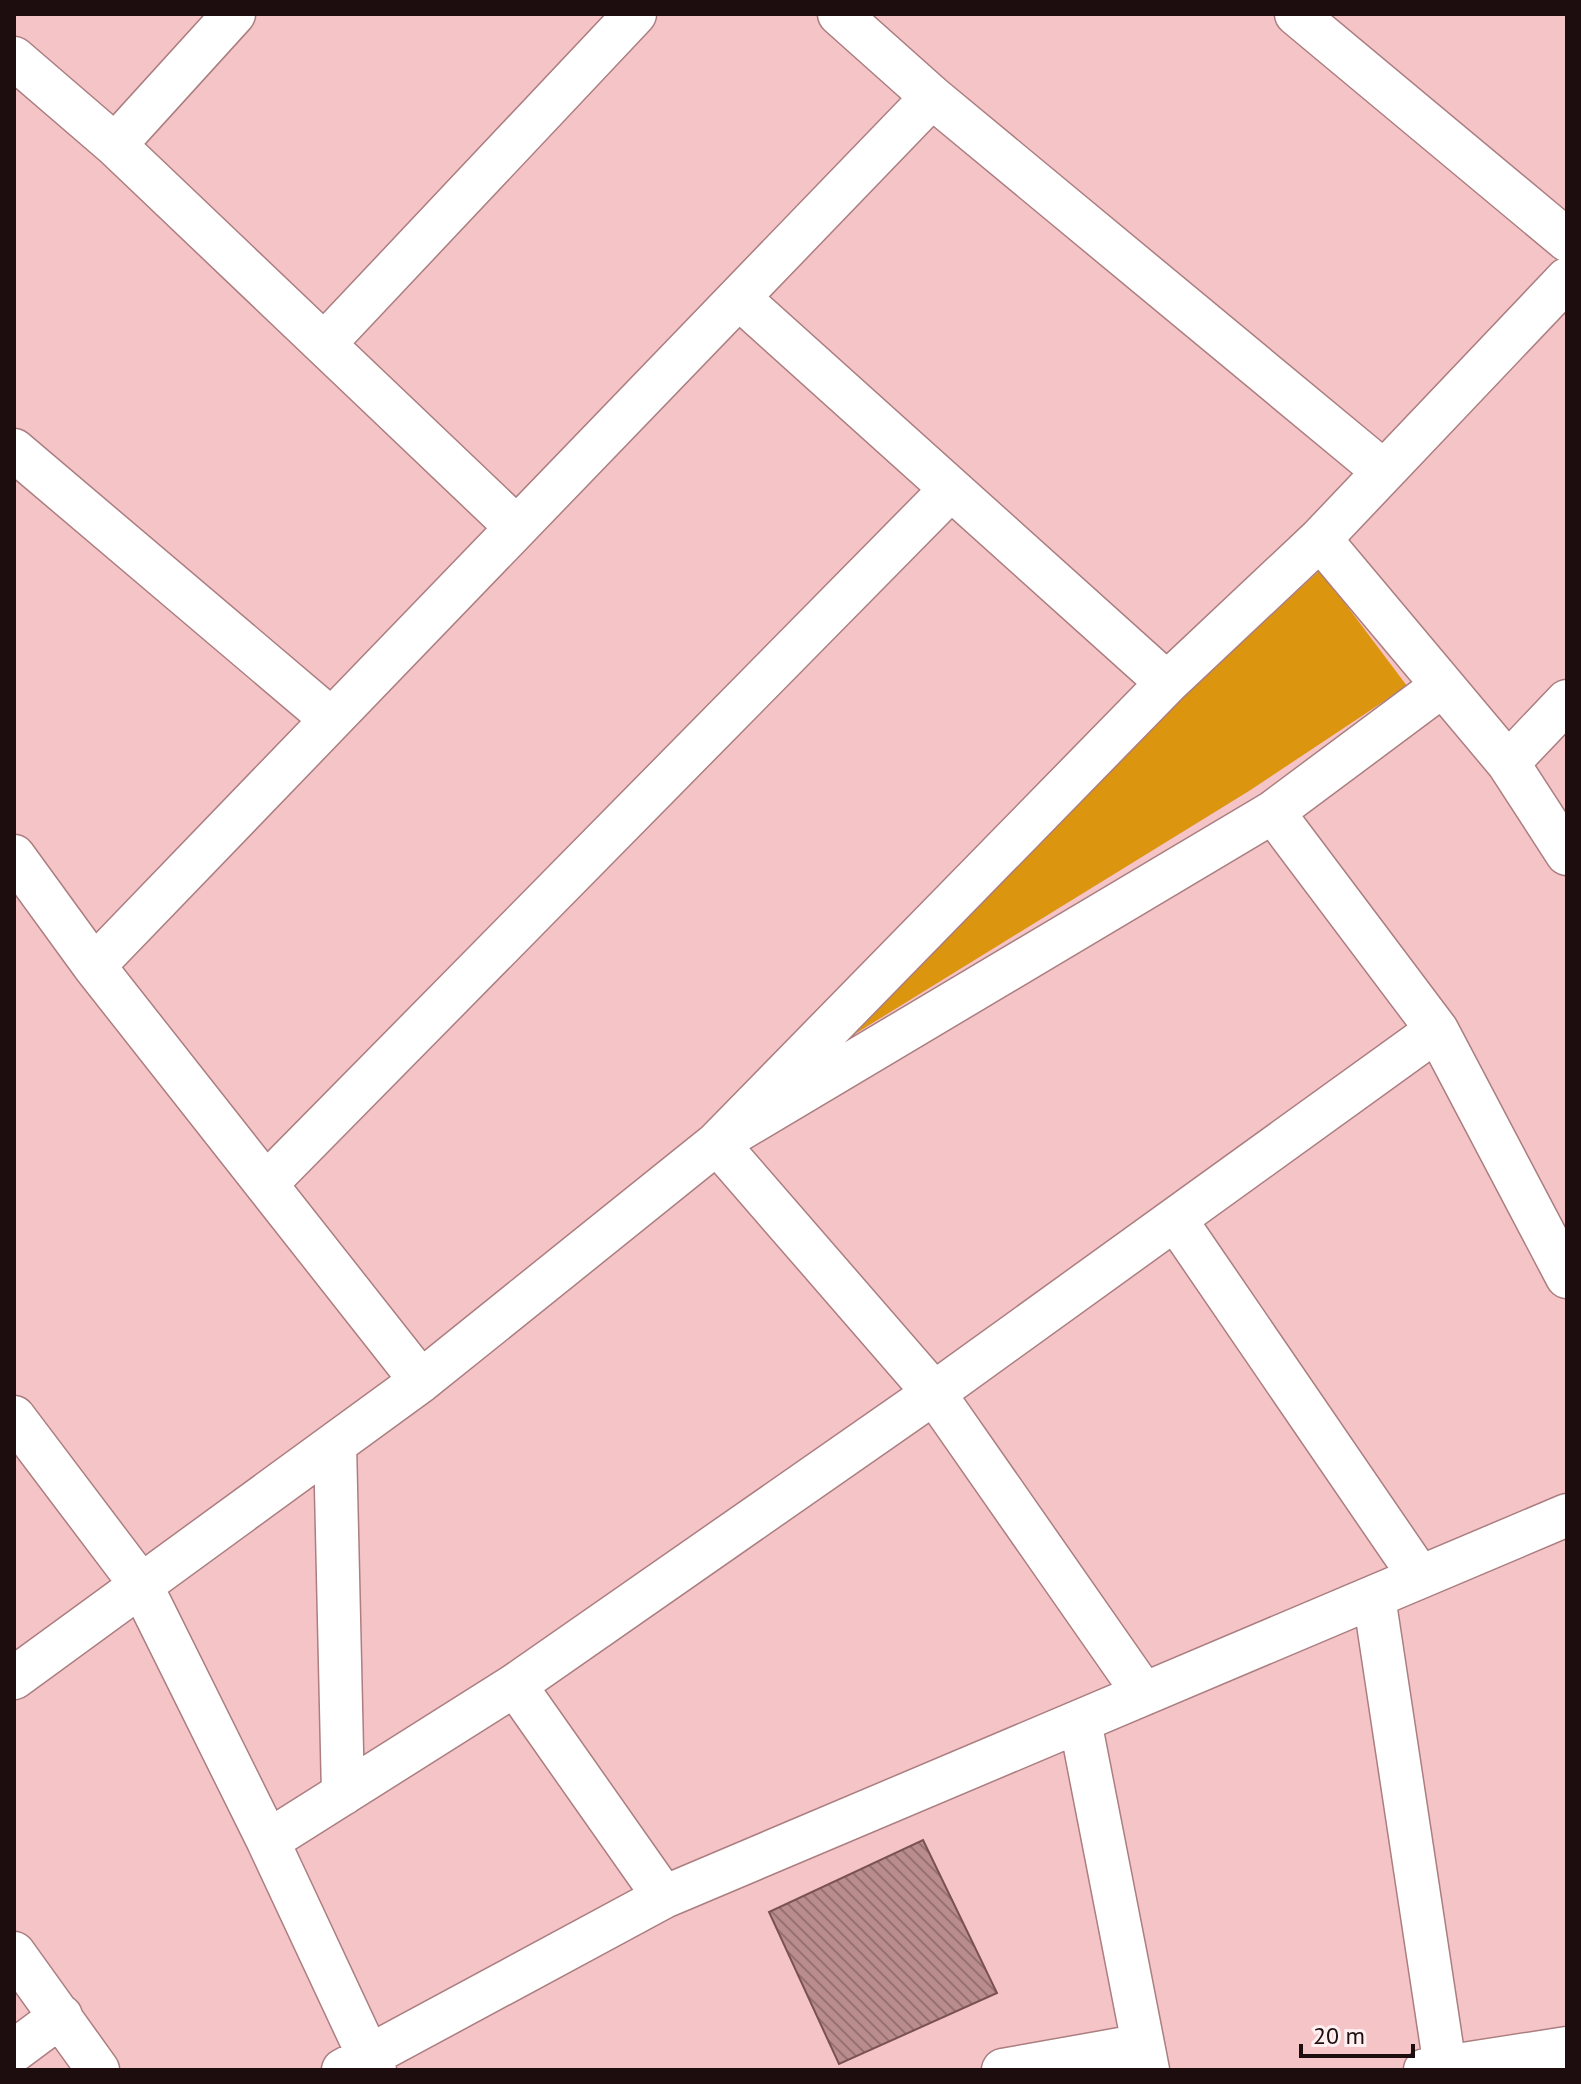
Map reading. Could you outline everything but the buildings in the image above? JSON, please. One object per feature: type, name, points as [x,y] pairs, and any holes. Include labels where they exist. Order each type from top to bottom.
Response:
[{"type":"street","points":[[115,145],[234,14]]},
{"type":"street","points":[[324,344],[635,14]]},
{"type":"street","points":[[839,14],[932,97],[1382,470]]},
{"type":"street","points":[[1296,14],[1567,240]]},
{"type":"street","points":[[14,58],[115,145],[516,527]]},
{"type":"street","points":[[94,966],[932,97]]},
{"type":"street","points":[[14,1678],[421,1381],[717,1143],[1167,683],[1320,539],[1382,470],[1567,279]]},
{"type":"street","points":[[740,299],[1167,683]]},
{"type":"street","points":[[14,450],[331,719]]},
{"type":"street","points":[[266,1184],[951,489]]},
{"type":"street","points":[[1320,539],[1508,763],[1567,854]]},
{"type":"street","points":[[717,1143],[1273,812],[1442,686]]},
{"type":"street","points":[[1508,763],[1567,701]]},
{"type":"street","points":[[1273,812],[1437,1030],[1567,1277]]},
{"type":"street","points":[[14,856],[94,966],[421,1381]]},
{"type":"street","points":[[268,1841],[515,1685],[934,1393],[1437,1030]]},
{"type":"street","points":[[717,1143],[934,1393],[1144,1694]]},
{"type":"street","points":[[1175,1219],[1420,1577]]},
{"type":"street","points":[[14,1417],[141,1585],[268,1841],[362,2066],[664,1897],[1567,1515]]},
{"type":"street","points":[[335,1444],[343,1794]]},
{"type":"street","points":[[1374,1597],[1435,2068],[1567,2048]]},
{"type":"street","points":[[515,1685],[664,1897]]},
{"type":"street","points":[[1003,2070],[1145,2057],[1080,1721]]},
{"type":"street","points":[[14,1953],[98,2070]]},
{"type":"street","points":[[14,2051],[61,2016]]},
{"type":"shaded area","points":[[1320,570],[1407,686],[1249,791],[845,1040],[1175,704]]}]
